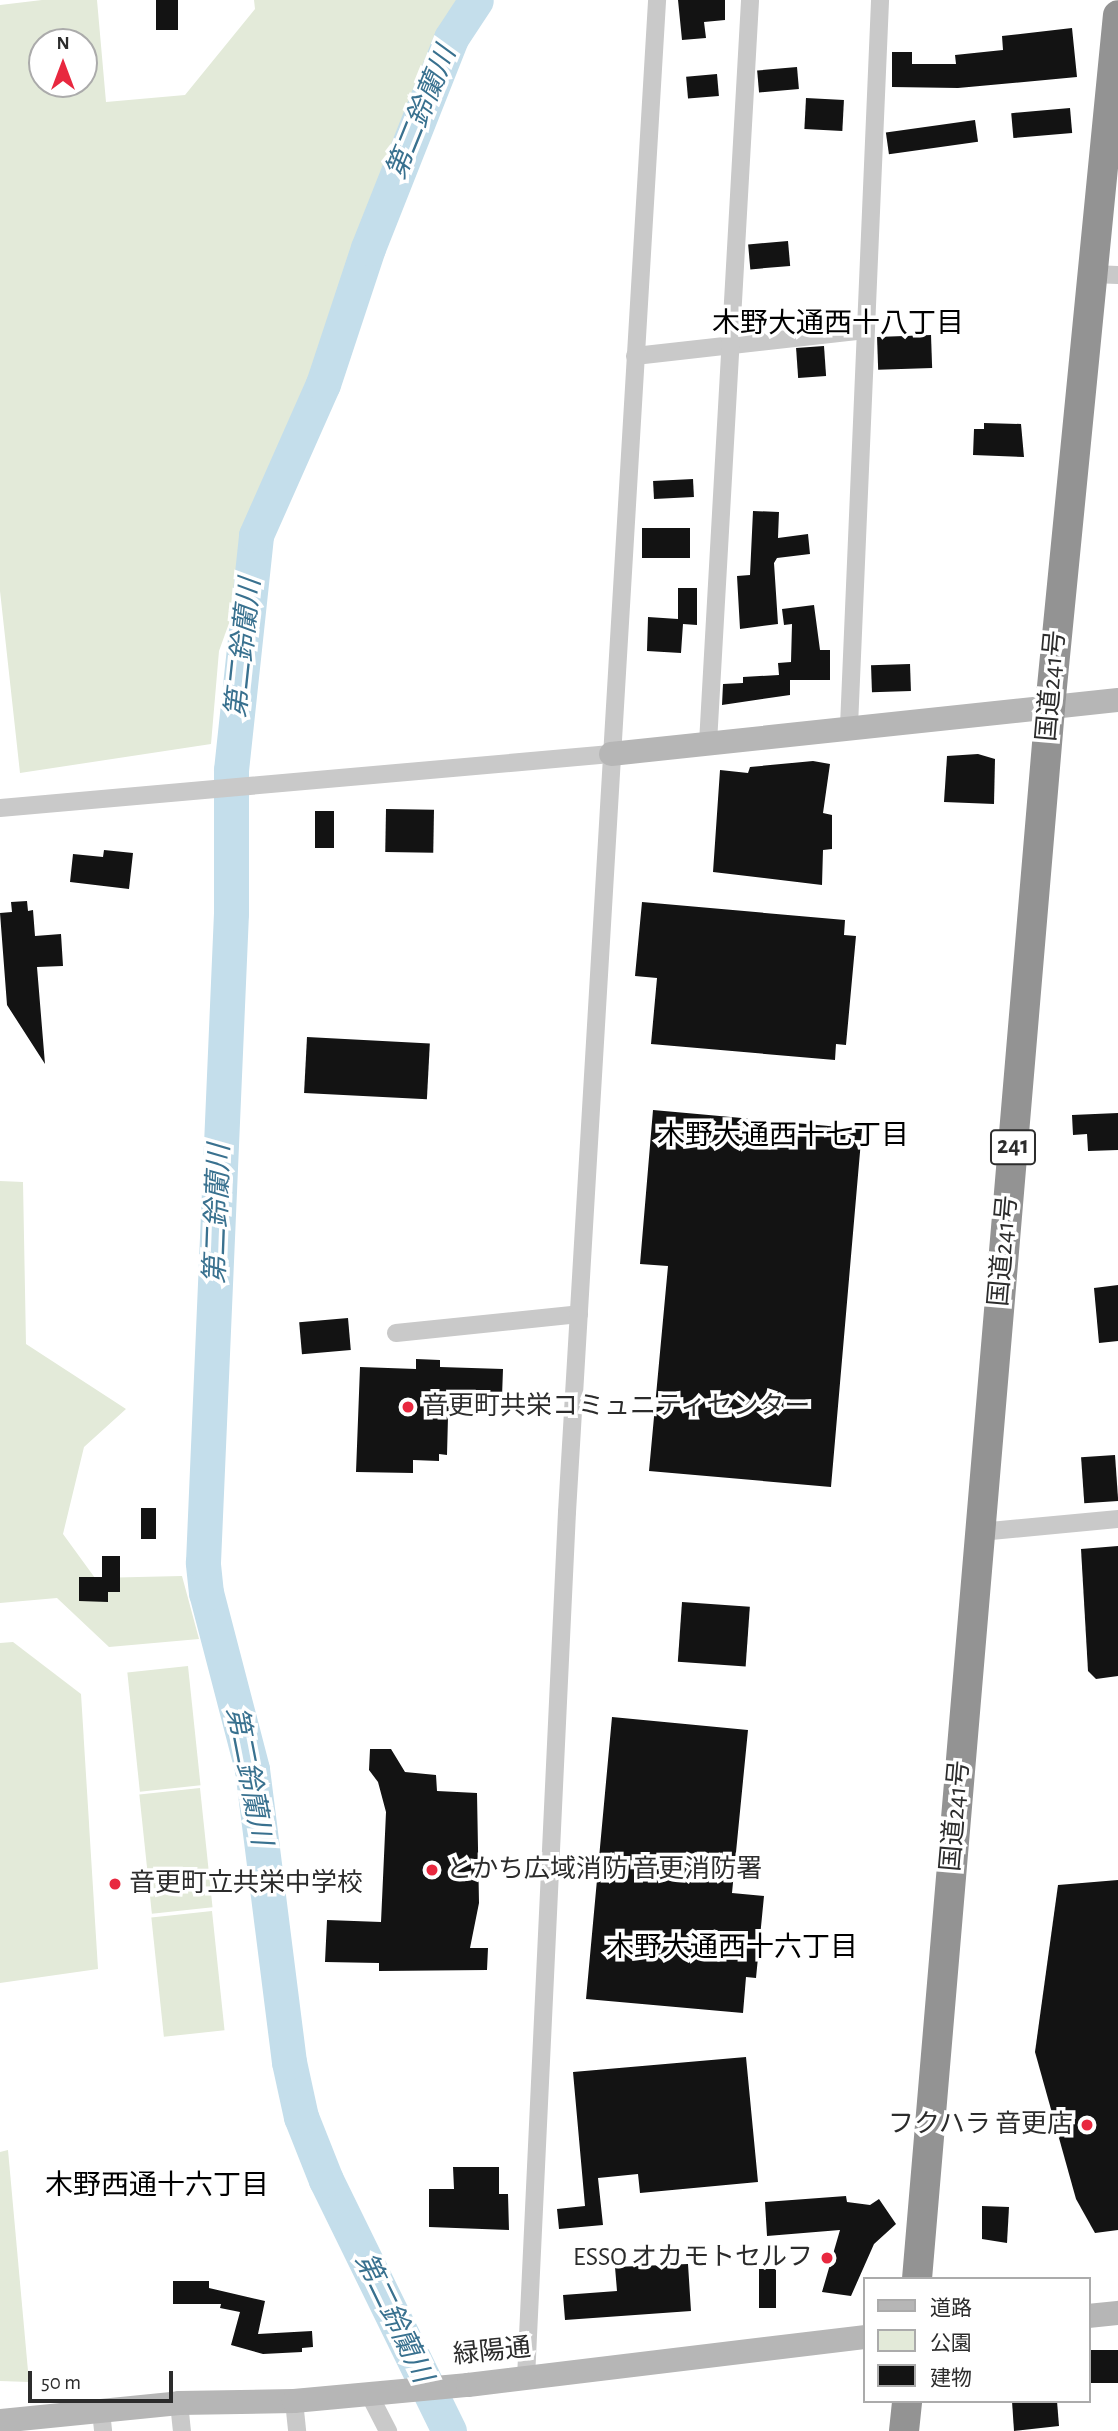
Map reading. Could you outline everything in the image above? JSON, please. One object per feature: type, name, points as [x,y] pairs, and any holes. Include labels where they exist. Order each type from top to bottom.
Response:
[{"type":"highway","name":"国道241号","points":[[917,2277],[1050,707],[1105,274],[1118,15]]},
{"type":"highway","points":[[904,2431],[907,2403]]},
{"type":"street","points":[[526,2378],[579,1314],[657,0]]},
{"type":"street","points":[[708,743],[750,0]]},
{"type":"street","points":[[849,726],[880,0]]},
{"type":"street","points":[[635,356],[866,330]]},
{"type":"street","points":[[0,807],[611,754],[849,726],[1118,700]]},
{"type":"street","points":[[396,1333],[579,1314]]},
{"type":"street","points":[[980,1532],[1118,1518]]},
{"type":"street","points":[[1090,2316],[1118,2313]]},
{"type":"street","name":"緑陽通","points":[[0,2421],[102,2421],[179,2403],[294,2401],[378,2394],[862,2337]]},
{"type":"street","points":[[378,2394],[388,2431]]},
{"type":"street","points":[[294,2401],[298,2431]]},
{"type":"street","points":[[179,2403],[182,2431]]},
{"type":"green space","points":[[42,0],[97,0],[106,102],[185,95],[255,9],[254,0],[458,0],[449,13],[219,651],[211,744],[20,773],[0,591],[0,5]]},
{"type":"green space","points":[[0,1181],[23,1182],[26,1344],[126,1409],[84,1447],[63,1534],[95,1578],[182,1576],[199,1639],[109,1647],[57,1598],[0,1603]]},
{"type":"green space","points":[[13,1642],[81,1694],[98,1969],[0,1983],[0,1643]]},
{"type":"green space","points":[[188,1666],[201,1785],[140,1792],[127,1672]]},
{"type":"green space","points":[[200,1788],[213,1907],[152,1914],[139,1794]]},
{"type":"green space","points":[[212,1911],[225,2030],[164,2037],[151,1917]]},
{"type":"green space","points":[[8,2150],[29,2382],[0,2381],[0,2152]]},
{"type":"building","points":[[156,0],[178,0],[178,30],[156,30]]},
{"type":"building","points":[[678,0],[725,0],[725,20],[704,22],[706,38],[682,40]]},
{"type":"building","points":[[1072,28],[1077,77],[958,88],[892,87],[892,52],[912,52],[912,64],[956,64],[955,55],[1003,50],[1002,36]]},
{"type":"building","points":[[797,67],[799,89],[759,92],[757,70]]},
{"type":"building","points":[[717,74],[719,96],[688,99],[686,77]]},
{"type":"building","points":[[806,98],[844,100],[842,131],[804,129]]},
{"type":"building","points":[[1070,108],[1072,133],[1013,138],[1011,113]]},
{"type":"building","points":[[975,120],[978,142],[889,154],[886,133]]},
{"type":"building","points":[[788,241],[790,266],[750,269],[748,244]]},
{"type":"building","points":[[931,335],[932,368],[878,370],[877,337]]},
{"type":"building","points":[[824,346],[826,376],[798,378],[796,348]]},
{"type":"building","points":[[984,423],[1021,424],[1024,457],[973,455],[974,429],[984,429]]},
{"type":"building","points":[[693,479],[694,497],[654,499],[653,481]]},
{"type":"building","points":[[753,511],[779,512],[778,538],[808,534],[810,554],[777,558],[774,563],[778,624],[740,629],[737,576],[750,575]]},
{"type":"building","points":[[642,528],[690,528],[690,558],[642,558]]},
{"type":"building","points":[[678,588],[697,588],[697,625],[683,624],[681,653],[647,651],[648,617],[678,619]]},
{"type":"building","points":[[814,605],[820,650],[830,650],[830,680],[790,680],[790,695],[722,705],[723,684],[743,683],[743,677],[779,675],[778,663],[791,662],[792,624],[784,625],[782,609]]},
{"type":"building","points":[[910,664],[911,691],[872,692],[871,665]]},
{"type":"building","points":[[978,754],[995,759],[994,804],[944,802],[947,756]]},
{"type":"building","points":[[813,761],[830,764],[823,813],[832,815],[832,849],[823,850],[822,885],[713,872],[720,770],[748,773],[750,767]]},
{"type":"building","points":[[386,809],[434,810],[433,853],[385,852]]},
{"type":"building","points":[[315,811],[334,811],[334,848],[315,848]]},
{"type":"building","points":[[104,850],[133,853],[129,889],[70,882],[73,854],[103,857]]},
{"type":"building","points":[[27,901],[28,911],[33,910],[35,936],[61,934],[63,966],[37,967],[45,1064],[7,1005],[0,913],[12,912],[11,902]]},
{"type":"building","points":[[642,902],[845,920],[844,935],[856,936],[846,1045],[836,1044],[835,1060],[651,1044],[657,978],[635,976]]},
{"type":"building","points":[[307,1037],[430,1043],[427,1099],[304,1093]]},
{"type":"building","points":[[653,1110],[862,1129],[831,1487],[649,1471],[668,1266],[640,1264]]},
{"type":"building","points":[[1118,1113],[1118,1150],[1088,1151],[1087,1134],[1073,1135],[1072,1115]]},
{"type":"building","points":[[1118,1285],[1118,1341],[1099,1343],[1094,1288]]},
{"type":"building","points":[[348,1318],[351,1350],[302,1354],[299,1322]]},
{"type":"building","name":"音更町共栄コミュニティセンター","points":[[416,1359],[440,1360],[440,1367],[503,1369],[502,1397],[457,1396],[457,1417],[448,1417],[447,1455],[439,1454],[439,1461],[413,1460],[413,1473],[356,1472],[360,1367],[416,1369]]},
{"type":"building","points":[[1115,1455],[1118,1501],[1084,1503],[1081,1457]]},
{"type":"building","points":[[141,1508],[156,1508],[156,1539],[141,1539]]},
{"type":"building","points":[[1118,1546],[1118,1676],[1096,1679],[1088,1671],[1081,1549]]},
{"type":"building","points":[[102,1556],[120,1556],[120,1592],[108,1592],[108,1602],[79,1601],[79,1577],[102,1577]]},
{"type":"building","points":[[682,1602],[750,1607],[746,1667],[678,1662]]},
{"type":"building","points":[[612,1717],[748,1730],[732,1893],[764,1896],[756,1978],[746,1977],[743,2013],[586,1999]]},
{"type":"building","name":"とかち広域消防 音更消防署","points":[[370,1749],[391,1749],[405,1772],[436,1775],[437,1791],[477,1793],[479,1903],[470,1948],[488,1948],[487,1970],[379,1971],[379,1963],[325,1962],[327,1920],[381,1922],[386,1812],[378,1782],[369,1770]]},
{"type":"building","name":"フクハラ 音更店","points":[[1118,1880],[1118,2230],[1095,2233],[1076,2199],[1035,2052],[1058,1885]]},
{"type":"building","points":[[746,2057],[758,2182],[640,2193],[638,2174],[598,2178],[603,2225],[559,2229],[557,2209],[585,2206],[573,2072]]},
{"type":"building","points":[[453,2167],[499,2167],[499,2194],[508,2194],[509,2230],[429,2227],[429,2189],[454,2189]]},
{"type":"building","points":[[846,2196],[847,2202],[870,2205],[879,2199],[896,2224],[874,2244],[851,2296],[822,2292],[840,2230],[767,2236],[765,2202]]},
{"type":"building","points":[[982,2206],[1009,2207],[1007,2243],[982,2239]]},
{"type":"building","points":[[688,2264],[691,2311],[565,2320],[563,2295],[617,2291],[615,2267]]},
{"type":"building","points":[[759,2269],[776,2269],[776,2308],[759,2308]]},
{"type":"building","points":[[173,2281],[209,2281],[209,2288],[265,2301],[258,2334],[312,2331],[313,2347],[302,2348],[302,2352],[263,2354],[231,2345],[240,2312],[220,2308],[221,2304],[173,2304]]},
{"type":"building","points":[[1090,2350],[1118,2350],[1118,2383],[1090,2383]]},
{"type":"building","points":[[1012,2403],[1057,2403],[1059,2426],[1014,2431]]},
{"type":"waterway","name":"第二鈴蘭川","points":[[449,2431],[326,2180],[301,2117],[289,2062],[252,1769],[206,1593],[203,1562],[231,913],[231,770],[256,535],[323,384],[368,248],[451,38],[476,0]]},
{"type":"place","name":"音更町共栄コミュニティセンター","points":[[408,1407]]},
{"type":"place","name":"とかち広域消防 音更消防署","points":[[432,1870]]},
{"type":"place","name":"音更町立共栄中学校","points":[[115,1884]]},
{"type":"place","name":"フクハラ 音更店","points":[[1087,2125]]},
{"type":"place","name":"ESSO オカモトセルフ","points":[[827,2258]]},
{"type":"district","name":"木野大通西十八丁目","points":[[838,324]]},
{"type":"district","name":"木野大通西十七丁目","points":[[783,1136]]},
{"type":"district","name":"木野大通西十六丁目","points":[[732,1948]]},
{"type":"district","name":"木野西通十六丁目","points":[[157,2186]]}]
